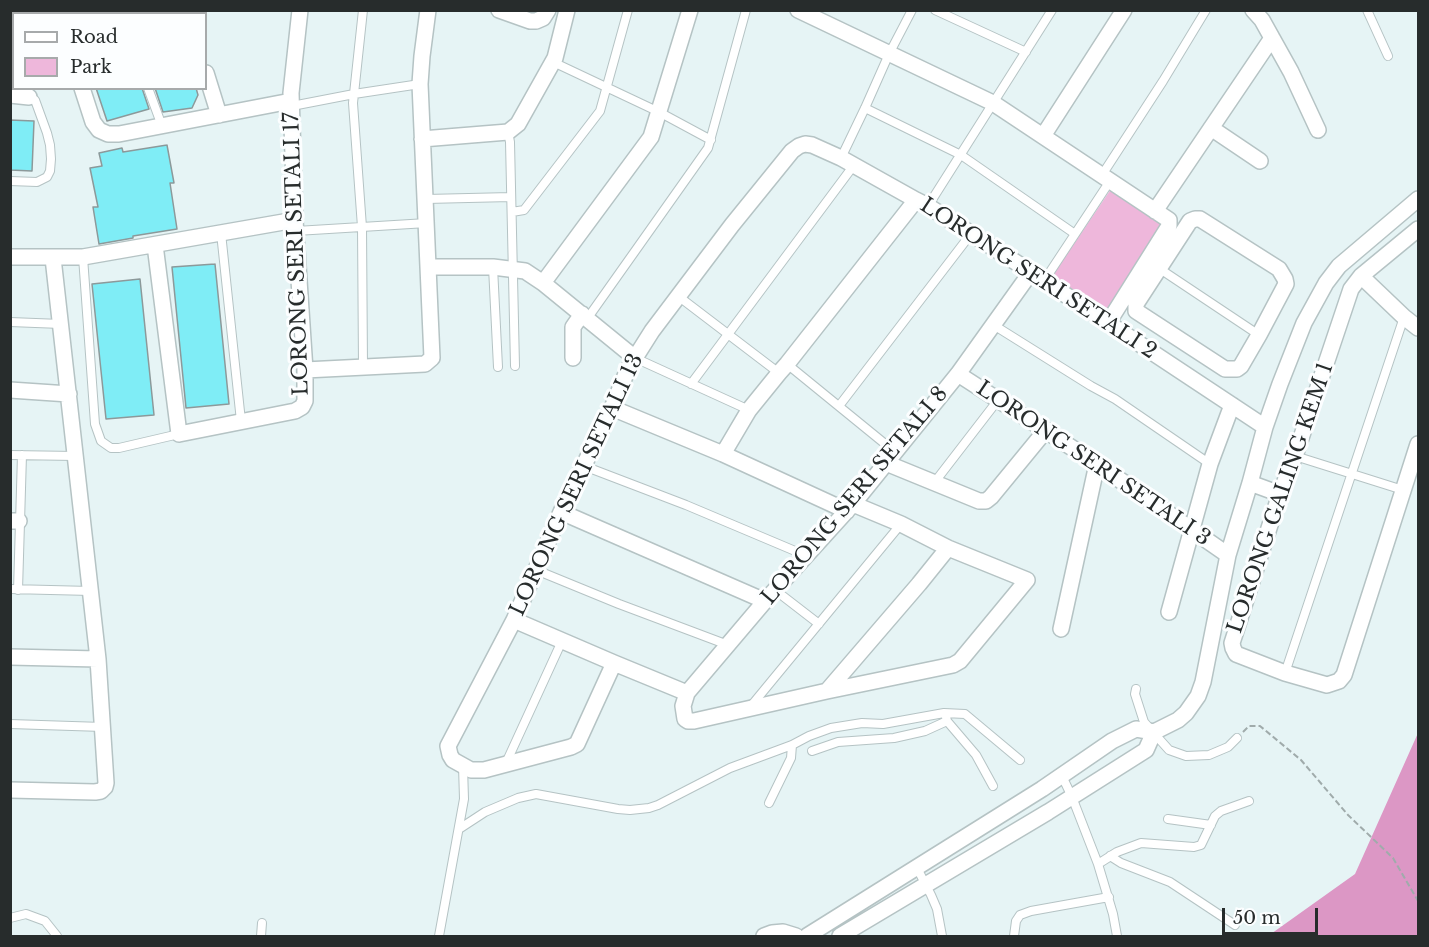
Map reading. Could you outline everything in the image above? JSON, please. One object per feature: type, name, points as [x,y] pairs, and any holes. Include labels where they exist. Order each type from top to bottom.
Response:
[{"type":"street","name":"LORONG SERI SETALI 17","points":[[179,434],[295,411],[302,407],[304,401],[295,226],[292,104],[300,10]]},
{"type":"street","points":[[304,370],[425,364],[432,358],[420,84],[428,10]]},
{"type":"street","points":[[499,10],[530,21],[543,18],[548,10]]},
{"type":"street","points":[[423,139],[508,132],[518,124],[553,62],[567,10]]},
{"type":"street","points":[[543,283],[651,137],[690,10]]},
{"type":"street","points":[[798,10],[993,104],[1169,220],[1169,226],[1108,323]]},
{"type":"street","points":[[1043,136],[1124,10]]},
{"type":"street","points":[[1254,11],[1262,20],[1291,72],[1318,130]]},
{"type":"street","points":[[1155,211],[1272,38]]},
{"type":"street","points":[[207,76],[219,115]]},
{"type":"street","points":[[83,90],[93,122],[99,130],[108,134],[292,104]]},
{"type":"street","points":[[10,95],[29,96]]},
{"type":"street","points":[[1211,128],[1260,161]]},
{"type":"street","name":"LORONG SERI SETALI 2","points":[[805,144],[847,161],[922,203],[1031,272],[1265,427]]},
{"type":"street","name":"LORONG SERI SETALI 13","points":[[458,763],[448,750],[448,746],[514,620],[561,512],[612,408],[628,369],[678,296],[792,151],[805,144]]},
{"type":"street","points":[[807,936],[1062,776],[1112,741],[1136,729],[1154,732],[1178,720],[1186,713],[1198,696],[1203,682],[1228,555],[1265,427],[1304,323],[1326,283],[1339,266],[1419,199]]},
{"type":"street","points":[[723,454],[749,410],[922,203]]},
{"type":"street","points":[[1200,219],[1279,269],[1285,279],[1286,284],[1259,335],[1237,369],[1225,369],[1167,332],[1135,308],[1190,221],[1200,219]]},
{"type":"street","points":[[10,257],[82,257],[221,233],[295,226]]},
{"type":"street","name":"LORONG GALING KEM 1","points":[[1419,230],[1361,276],[1351,290],[1280,494],[1232,642],[1236,654],[1285,673],[1326,685],[1339,681],[1344,675],[1419,444]]},
{"type":"street","points":[[155,245],[179,434]]},
{"type":"street","points":[[10,790],[95,792],[101,791],[106,783],[98,658],[53,258]]},
{"type":"street","points":[[429,267],[493,267],[525,271],[635,358]]},
{"type":"street","name":"LORONG SERI SETALI 8","points":[[687,693],[850,507],[958,374],[1031,272]]},
{"type":"street","points":[[1361,276],[1404,317],[1419,328]]},
{"type":"street","points":[[573,358],[573,327],[584,316]]},
{"type":"street","points":[[1154,354],[1167,332]]},
{"type":"street","name":"LORONG SERI SETALI 3","points":[[958,374],[1097,464],[1228,555]]},
{"type":"street","points":[[10,390],[69,394]]},
{"type":"street","points":[[1169,612],[1210,464],[1232,405]]},
{"type":"street","points":[[514,620],[687,693],[683,706],[685,719],[694,721],[953,665],[960,660],[1027,580],[948,548],[900,524],[850,507],[612,408]]},
{"type":"street","points":[[890,458],[934,483],[979,501],[986,501],[1046,430]]},
{"type":"street","points":[[1060,629],[1097,464]]},
{"type":"street","points":[[1250,483],[1280,494]]},
{"type":"street","points":[[561,512],[770,596]]},
{"type":"street","points":[[827,691],[948,548]]},
{"type":"street","points":[[10,657],[98,658]]},
{"type":"street","points":[[458,763],[471,770],[484,770],[577,744],[614,663]]},
{"type":"street","points":[[840,936],[1146,750],[1154,732]]},
{"type":"street","points":[[764,936],[783,932],[796,936]]},
{"type":"lane","points":[[363,10],[354,94],[362,227],[363,367]]},
{"type":"lane","points":[[512,212],[524,210],[600,111],[628,10]]},
{"type":"lane","points":[[584,316],[708,148],[746,10]]},
{"type":"lane","points":[[691,384],[780,266],[847,161],[865,108],[888,54],[912,10]]},
{"type":"lane","points":[[935,10],[1026,52]]},
{"type":"lane","points":[[922,203],[961,154],[1052,10]]},
{"type":"lane","points":[[1044,281],[1075,234],[1206,10]]},
{"type":"lane","points":[[1367,10],[1388,56]]},
{"type":"lane","points":[[553,62],[659,112],[711,140]]},
{"type":"lane","points":[[292,104],[420,84]]},
{"type":"lane","points":[[149,90],[162,126]]},
{"type":"lane","points":[[10,181],[37,182],[47,177],[50,171],[50,145],[47,133],[35,100],[29,96]]},
{"type":"lane","points":[[865,108],[961,154],[1075,234]]},
{"type":"lane","points":[[508,132],[512,212],[514,366]]},
{"type":"lane","points":[[426,199],[511,197]]},
{"type":"lane","points":[[295,226],[362,227],[427,223]]},
{"type":"lane","points":[[221,233],[241,421]]},
{"type":"lane","points":[[839,406],[970,233]]},
{"type":"lane","points":[[82,257],[95,424],[101,441],[111,448],[118,448],[179,434]]},
{"type":"lane","points":[[493,267],[498,368]]},
{"type":"lane","points":[[1160,268],[1259,335]]},
{"type":"lane","points":[[678,296],[727,334],[839,406],[890,458]]},
{"type":"lane","points":[[1285,673],[1404,317]]},
{"type":"lane","points":[[10,322],[61,324]]},
{"type":"lane","points":[[992,324],[1115,399],[1210,464]]},
{"type":"lane","points":[[635,358],[749,410]]},
{"type":"lane","points":[[934,483],[998,400]]},
{"type":"lane","points":[[10,455],[76,456]]},
{"type":"lane","points":[[21,455],[15,521],[14,589],[91,591]]},
{"type":"lane","points":[[1295,456],[1403,490]]},
{"type":"lane","points":[[584,466],[807,555]]},
{"type":"lane","points":[[748,709],[900,524]]},
{"type":"lane","points":[[536,570],[728,645]]},
{"type":"lane","points":[[770,596],[819,624]]},
{"type":"lane","points":[[505,764],[562,641]]},
{"type":"lane","points":[[1136,689],[1135,694],[1144,722],[1169,750],[1186,756],[1209,755],[1228,747],[1237,738]]},
{"type":"lane","points":[[459,829],[485,812],[518,798],[536,794],[618,809],[649,808],[730,768],[792,745],[809,736],[831,728],[862,723],[883,724],[965,714],[1020,760]]},
{"type":"lane","points":[[812,751],[838,742],[894,738],[925,731],[946,717]]},
{"type":"lane","points":[[946,717],[976,756],[993,786]]},
{"type":"lane","points":[[10,724],[103,727]]},
{"type":"lane","points":[[769,803],[791,758],[792,745]]},
{"type":"lane","points":[[439,936],[464,799],[458,763]]},
{"type":"lane","points":[[1062,776],[1098,864],[1109,897],[1117,936]]},
{"type":"lane","points":[[1098,864],[1110,856],[1141,843],[1194,847],[1201,845],[1215,816],[1249,801]]},
{"type":"lane","points":[[1168,819],[1211,825]]},
{"type":"lane","points":[[1110,856],[1121,863],[1170,882],[1234,926]]},
{"type":"lane","points":[[917,868],[937,909],[942,936]]},
{"type":"lane","points":[[1014,936],[1016,921],[1020,915],[1030,911],[1109,897]]},
{"type":"lane","points":[[10,918],[26,914],[45,921],[57,936]]},
{"type":"lane","points":[[261,936],[262,923]]},
{"type":"path","points":[[1237,738],[1249,726],[1260,726],[1301,760],[1348,815],[1393,858],[1419,901]]},
{"type":"green space","points":[[1111,189],[1166,225],[1111,320],[1053,275]]},
{"type":"shaded area","points":[[1418,733],[1418,936],[1268,936],[1355,874]]},
{"type":"building","points":[[97,90],[143,90],[149,109],[107,121]]},
{"type":"building","points":[[156,90],[197,90],[198,95],[192,108],[163,112]]},
{"type":"building","points":[[10,120],[34,121],[32,171],[10,170]]},
{"type":"building","points":[[167,145],[174,183],[170,183],[177,229],[99,244],[93,207],[98,207],[90,168],[102,166],[99,153],[122,148],[123,152]]},
{"type":"building","points":[[215,264],[229,404],[186,408],[172,267]]},
{"type":"building","points":[[140,279],[154,415],[106,419],[92,284]]}]
